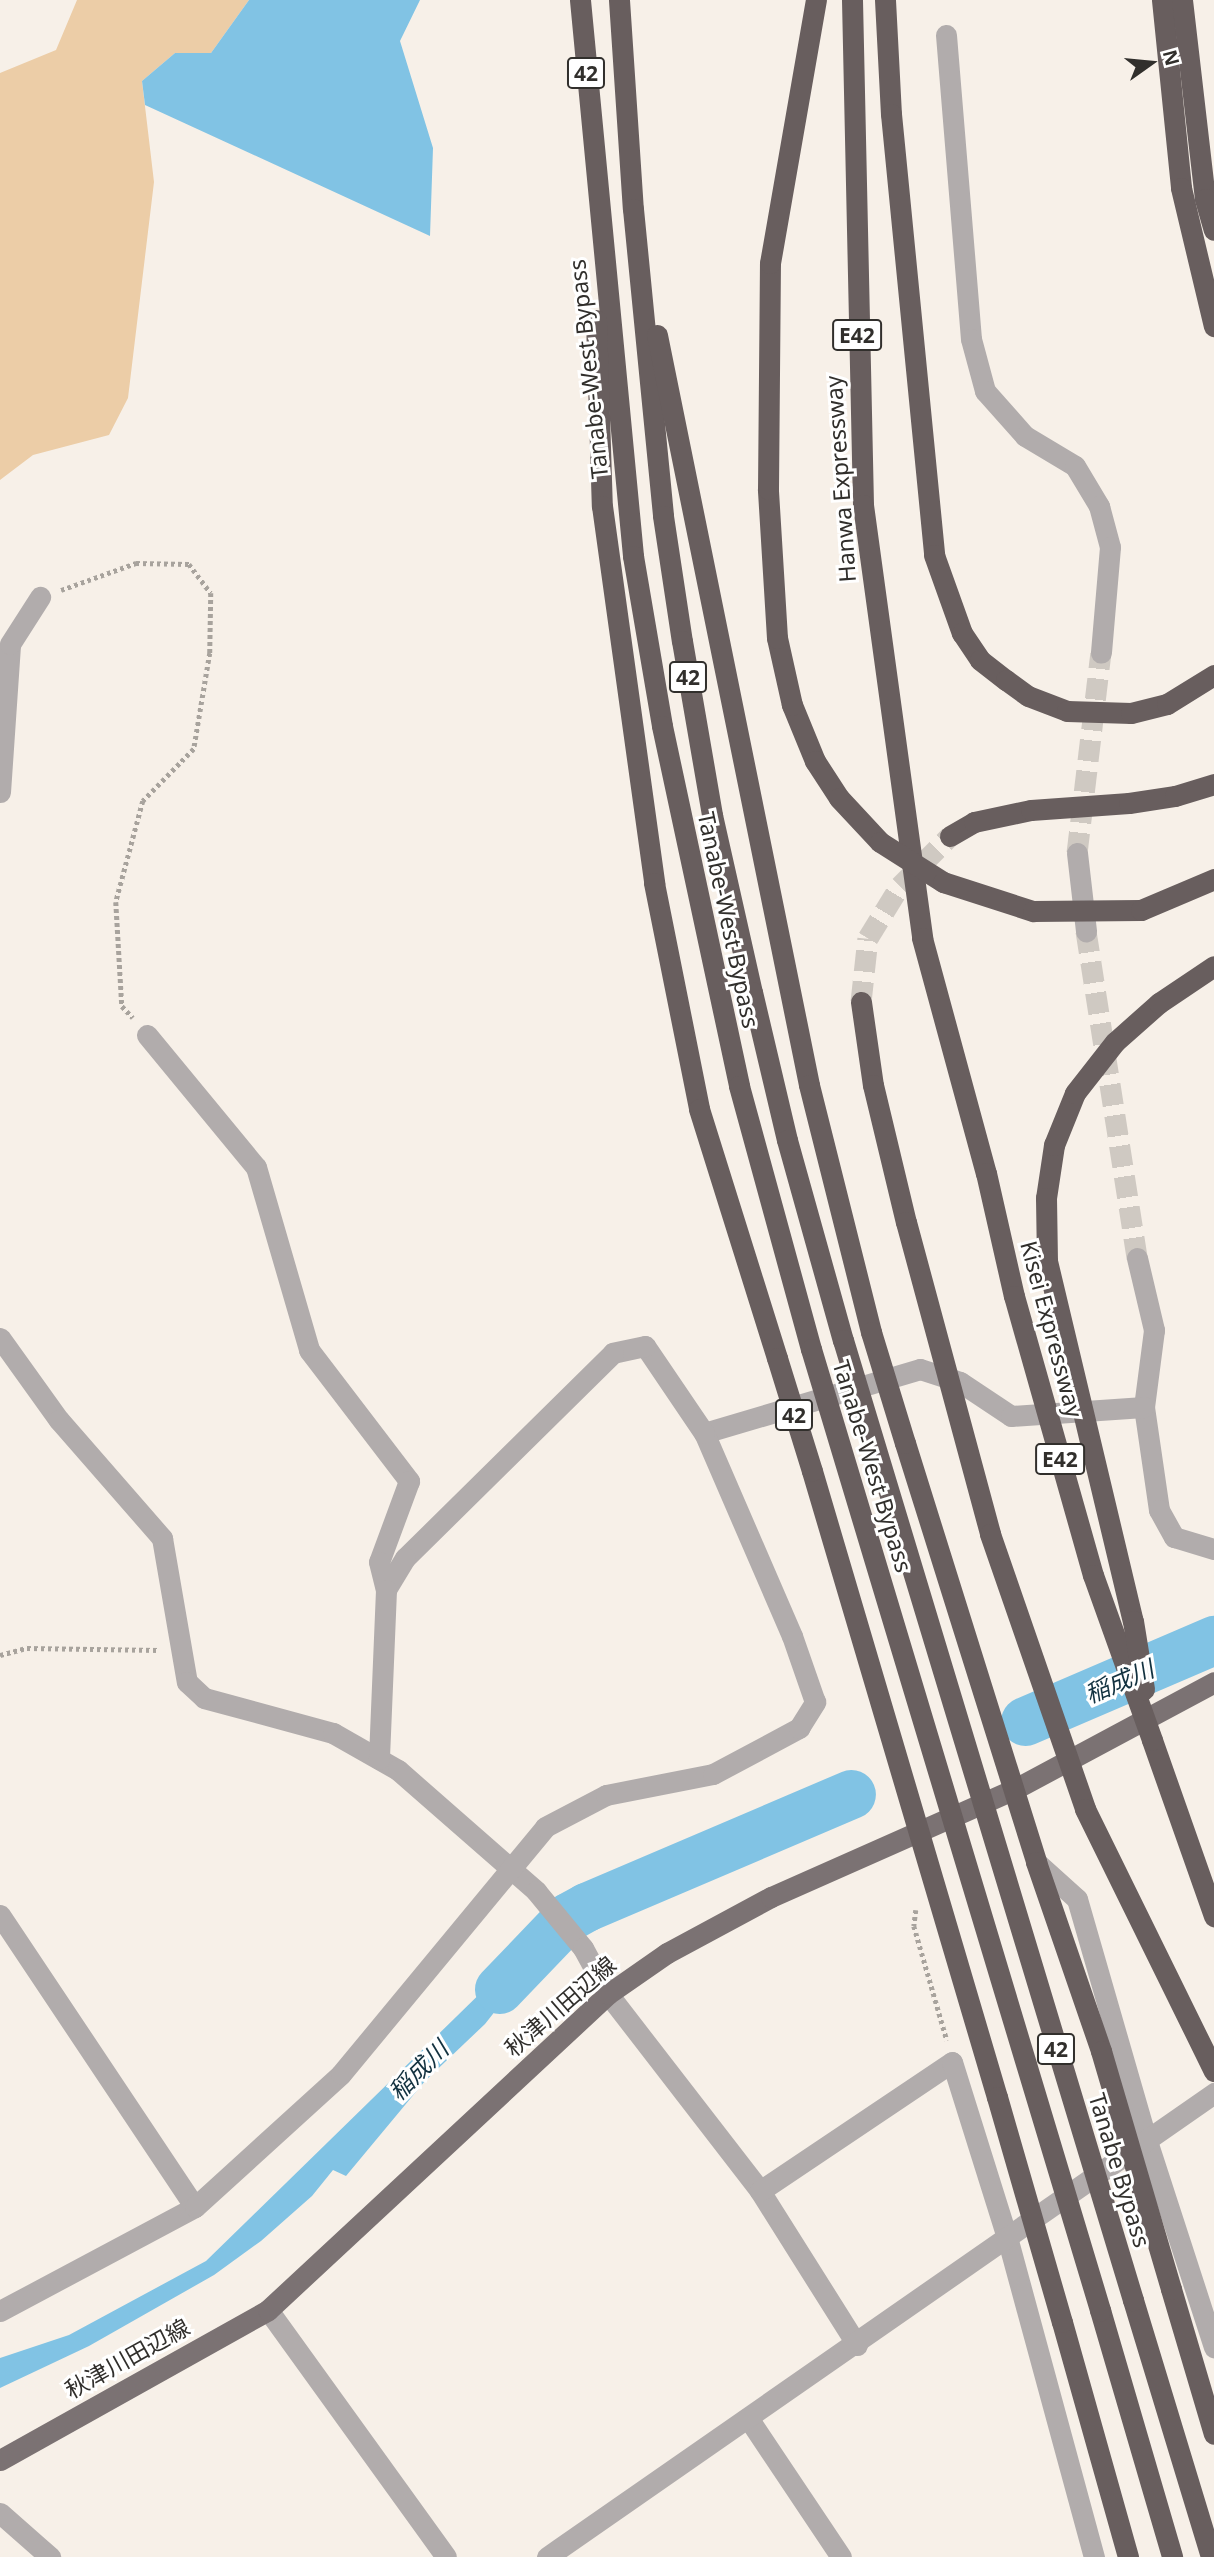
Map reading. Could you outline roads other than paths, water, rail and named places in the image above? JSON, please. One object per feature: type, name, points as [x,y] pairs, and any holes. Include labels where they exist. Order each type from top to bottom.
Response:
[{"type":"highway","name":"Tanabe-West Bypass","points":[[580,0],[591,146],[634,556],[662,726],[738,1086],[811,1349],[1172,2557]]},
{"type":"highway","name":"Tanabe-West Bypass","points":[[619,0],[633,209],[663,516],[712,815],[787,1140],[843,1340],[980,1797]]},
{"type":"highway","points":[[816,0],[769,263],[768,489],[777,638],[792,705],[815,761],[839,798],[880,842],[943,882],[1033,911],[1141,910],[1214,879]]},
{"type":"highway","name":"Hanwa Expressway","points":[[852,0],[863,505],[910,867]]},
{"type":"highway","points":[[885,0],[891,114],[934,555],[962,632],[980,660],[1006,680],[1028,696],[1066,711],[1131,713],[1167,704],[1214,675]]},
{"type":"highway","points":[[1162,0],[1181,188],[1214,326]]},
{"type":"highway","points":[[1182,0],[1205,199],[1214,230]]},
{"type":"highway","name":"42","points":[[591,146],[602,506],[654,883],[699,1109],[777,1358],[918,1833]]},
{"type":"highway","name":"42","points":[[633,209],[809,1085],[871,1332],[1036,1862],[1101,2051],[1214,2434]]},
{"type":"highway","points":[[950,836],[974,822],[1031,810],[1129,803],[1175,796],[1214,784]]},
{"type":"highway","name":"Kisei Expressway","points":[[910,867],[922,937],[986,1173],[1014,1296],[1093,1575],[1214,1916]]},
{"type":"highway","points":[[1152,1740],[1133,1621],[1047,1261],[1046,1198],[1054,1146],[1075,1093],[1115,1042],[1159,1003],[1214,966]]},
{"type":"highway","points":[[861,1002],[873,1085],[906,1222],[990,1534],[1085,1809],[1214,2071]]},
{"type":"highway","name":"Tanabe Bypass","points":[[980,1797],[1211,2557]]},
{"type":"highway","points":[[918,1833],[997,2097],[1128,2557]]},
{"type":"main road","name":"秋津川田辺線","points":[[0,2459],[268,2310],[608,1994],[716,1924],[1013,1790],[1214,1682]]},
{"type":"street","points":[[946,35],[971,339],[985,391],[1025,436],[1075,466],[1099,506],[1110,547],[1101,653]]},
{"type":"street","points":[[0,792],[10,644],[40,597]]},
{"type":"street","points":[[1077,853],[1086,931]]},
{"type":"street","points":[[147,1035],[256,1167],[309,1350],[409,1481],[379,1562],[386,1590],[379,1759]]},
{"type":"street","points":[[1137,1258],[1154,1330],[1144,1407],[1159,1510],[1174,1537],[1214,1549]]},
{"type":"street","points":[[0,1338],[59,1420],[162,1538],[187,1682],[204,1698],[333,1732],[398,1770],[536,1891],[583,1948],[608,1994],[760,2191],[857,2345]]},
{"type":"street","points":[[0,2311],[195,2207],[341,2074],[508,1866],[545,1827],[606,1795],[713,1774],[799,1728],[815,1702],[792,1636],[704,1433],[645,1346],[613,1353],[405,1558],[386,1590]]},
{"type":"street","points":[[704,1433],[920,1369],[960,1382],[1010,1416],[1144,1407]]},
{"type":"street","points":[[1036,1862],[1077,1899],[1147,2141],[1207,2301],[1214,2347]]},
{"type":"street","points":[[0,1915],[195,2207]]},
{"type":"street","points":[[760,2191],[953,2062],[1007,2237],[1094,2557]]},
{"type":"street","points":[[547,2557],[857,2345],[1214,2093]]},
{"type":"street","points":[[268,2310],[446,2557]]},
{"type":"street","points":[[748,2417],[841,2557]]},
{"type":"street","points":[[0,2513],[50,2557]]},
{"type":"water","points":[[249,0],[420,0],[400,41],[433,148],[430,236],[145,105],[142,81],[175,53],[211,53]]},
{"type":"water","points":[[539,1936],[548,1944],[485,2024],[425,2081],[346,2176],[333,2170],[312,2196],[261,2241],[214,2275],[89,2346],[0,2388],[0,2358],[69,2335],[206,2261]]},
{"type":"waterway","name":"稲成川","points":[[1025,1721],[1214,1640]]},
{"type":"waterway","name":"稲成川","points":[[499,1989],[568,1917],[586,1907],[851,1794]]},
{"type":"tunnel","points":[[1077,853],[1101,653]]},
{"type":"tunnel","points":[[861,1002],[868,938],[900,886],[950,836]]},
{"type":"tunnel","points":[[1086,931],[1137,1258]]}]
